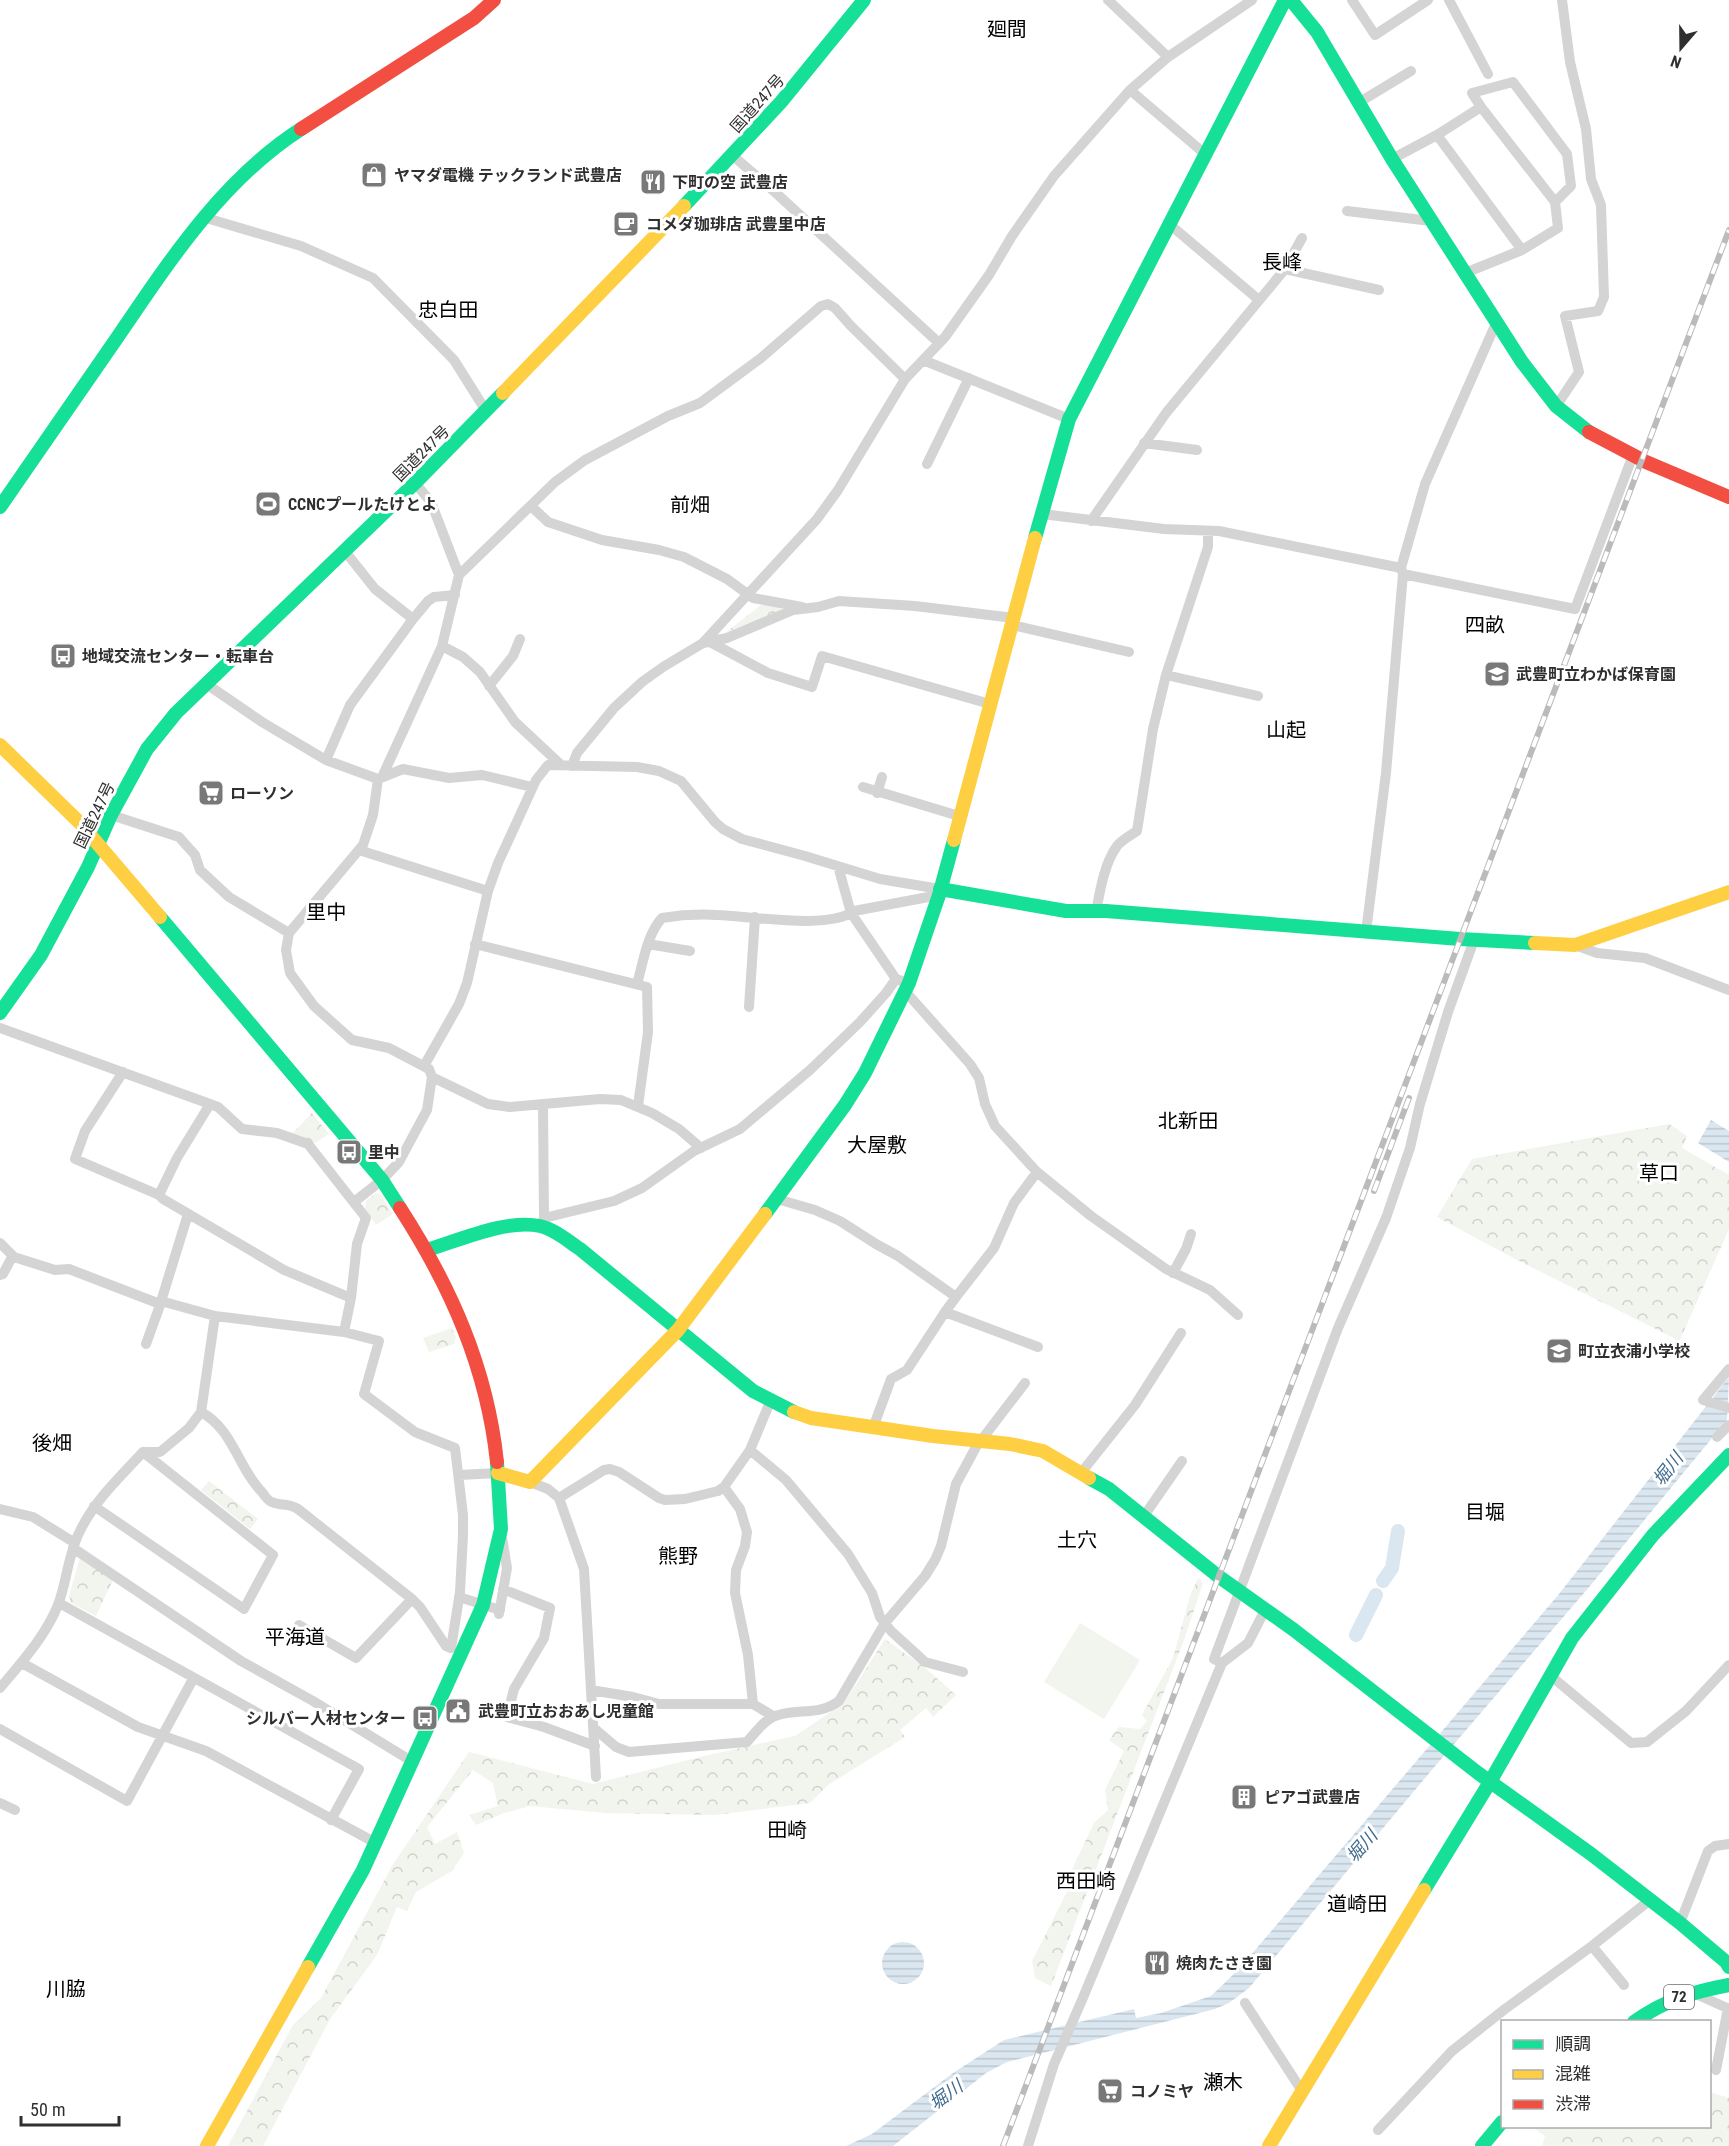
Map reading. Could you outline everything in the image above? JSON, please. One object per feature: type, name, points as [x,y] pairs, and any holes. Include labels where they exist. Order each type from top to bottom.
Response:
[{"type":"main road","points":[[0,507],[179,247],[233,184],[285,139],[474,18],[494,0]]},
{"type":"main road","name":"国道247号","points":[[0,1013],[40,955],[88,867],[111,815],[147,749],[176,713],[415,483],[486,411],[781,102],[864,0]]},
{"type":"main road","points":[[498,1473],[530,1482],[678,1330],[777,1199],[845,1105],[865,1073],[939,892],[1069,419],[1285,0]]},
{"type":"main road","points":[[1291,0],[1317,32],[1392,159],[1522,362],[1557,405],[1568,417],[1587,431],[1632,455],[1729,497]]},
{"type":"main road","points":[[0,745],[80,823],[382,1180],[427,1250],[463,1324],[494,1437],[501,1529],[483,1605],[363,1870],[207,2146]]},
{"type":"main road","points":[[939,892],[1056,910],[1474,940],[1575,945],[1729,892]]},
{"type":"main road","points":[[427,1250],[493,1230],[542,1222],[580,1249],[753,1391],[770,1402],[811,1418],[873,1428],[1010,1444],[1043,1452],[1109,1489],[1218,1576],[1680,1923],[1729,1967]]},
{"type":"main road","points":[[1270,2145],[1490,1782],[1572,1638],[1646,1544],[1729,1455]]},
{"type":"main road","name":"72","points":[[1637,2020],[1651,2010],[1692,1992],[1729,1985]]},
{"type":"main road","points":[[1482,2146],[1501,2124]]},
{"type":"street","points":[[1108,0],[1168,57]]},
{"type":"street","points":[[707,642],[817,519],[838,490],[905,379],[939,343],[989,275],[1011,236],[1054,176],[1130,90],[1168,57],[1252,0]]},
{"type":"street","points":[[1352,0],[1375,35],[1428,0]]},
{"type":"street","points":[[1449,0],[1488,74]]},
{"type":"street","points":[[1557,405],[1579,372],[1565,316],[1598,311],[1604,297],[1601,205],[1591,179],[1586,129],[1570,62],[1562,0]]},
{"type":"street","points":[[1358,103],[1411,71]]},
{"type":"street","points":[[1465,273],[1521,250],[1558,228],[1556,202],[1481,107],[1473,93],[1513,82],[1567,154],[1571,186],[1566,194],[1556,202]]},
{"type":"street","points":[[1130,90],[1205,154]]},
{"type":"street","points":[[1392,159],[1437,135],[1481,107]]},
{"type":"street","points":[[1437,135],[1521,250]]},
{"type":"street","points":[[732,155],[939,343]]},
{"type":"street","points":[[1347,211],[1431,221]]},
{"type":"street","points":[[203,217],[301,246],[373,278],[454,360],[486,411]]},
{"type":"street","points":[[1168,224],[1259,300]]},
{"type":"street","points":[[1091,520],[1166,413],[1285,269],[1302,238]]},
{"type":"street","points":[[1285,269],[1379,290]]},
{"type":"street","points":[[459,575],[555,483],[585,460],[668,416],[700,403],[761,358],[821,306],[828,304],[835,308],[905,379]]},
{"type":"street","points":[[1366,932],[1386,773],[1402,571],[1425,484],[1497,321]]},
{"type":"street","points":[[923,360],[1069,419]]},
{"type":"street","points":[[927,464],[969,378]]},
{"type":"street","points":[[1144,442],[1197,450]]},
{"type":"street","points":[[1042,514],[1164,529],[1219,531],[1575,609],[1632,455]]},
{"type":"street","points":[[354,1202],[382,1180],[399,1162],[430,1100],[432,1077],[429,1069],[388,1048],[352,1040],[314,1006],[290,973],[286,950],[288,933],[363,845],[373,815],[381,777],[442,646],[459,575],[431,502],[415,483]]},
{"type":"street","points":[[531,506],[548,522],[602,540],[684,557],[728,579],[753,598],[807,609]]},
{"type":"street","points":[[1096,912],[1101,885],[1111,859],[1118,846],[1137,831],[1153,729],[1166,675],[1208,547],[1208,531]]},
{"type":"street","points":[[344,550],[375,589],[413,619]]},
{"type":"street","points":[[326,760],[350,705],[413,619],[434,597],[455,595]]},
{"type":"street","points":[[567,765],[599,725],[642,682],[690,650],[707,642],[727,638],[793,610],[839,601],[915,606],[1013,621],[1129,652]]},
{"type":"street","points":[[489,686],[513,656],[520,639]]},
{"type":"street","points":[[707,642],[768,674],[812,687],[822,656],[990,704]]},
{"type":"street","points":[[442,646],[463,657],[480,672],[515,722],[567,765]]},
{"type":"street","points":[[1166,675],[1258,696]]},
{"type":"street","points":[[205,683],[262,722],[326,760],[381,777],[404,769],[449,778],[482,775],[532,787]]},
{"type":"street","points":[[424,1066],[459,1004],[488,891],[498,863],[532,787],[548,765],[637,767],[673,775],[681,780],[715,822],[742,839],[880,879],[939,892]]},
{"type":"street","points":[[877,793],[882,777]]},
{"type":"street","points":[[863,787],[959,816]]},
{"type":"street","points":[[111,815],[179,837],[195,855],[200,870],[220,890],[288,933]]},
{"type":"street","points":[[359,850],[488,891]]},
{"type":"street","points":[[838,866],[851,913],[903,984],[970,1064],[979,1078],[985,1104],[995,1126],[1037,1172],[1091,1216],[1173,1273],[1210,1290],[1238,1315]]},
{"type":"street","points":[[637,984],[648,944],[654,929],[662,918],[678,915],[716,915],[782,920],[832,920],[851,913],[939,892]]},
{"type":"street","points":[[749,1007],[755,917]]},
{"type":"street","points":[[1222,1663],[1214,1659],[1338,1328],[1386,1218],[1410,1148],[1420,1104],[1449,1012],[1474,940]]},
{"type":"street","points":[[475,944],[646,987],[648,1032],[638,1106]]},
{"type":"street","points":[[648,944],[690,951]]},
{"type":"street","points":[[1575,945],[1597,953],[1646,958],[1729,990]]},
{"type":"street","points":[[543,1105],[542,1222],[623,1197],[642,1188],[701,1148],[740,1129],[784,1093],[903,984]]},
{"type":"street","points":[[0,1028],[218,1107],[242,1129],[277,1133],[308,1144],[366,1218],[357,1245],[351,1298],[344,1332]]},
{"type":"street","points":[[123,1072],[85,1131],[75,1159],[159,1195],[284,1270],[351,1298]]},
{"type":"street","points":[[432,1077],[488,1104],[510,1107],[600,1099],[621,1100],[638,1106],[678,1129],[701,1148]]},
{"type":"street","points":[[159,1195],[177,1158],[210,1104]]},
{"type":"street","points":[[873,1428],[891,1379],[907,1370],[945,1311],[994,1248],[1014,1203],[1037,1172]]},
{"type":"street","points":[[777,1199],[815,1210],[840,1221],[898,1256],[956,1297]]},
{"type":"street","points":[[146,1344],[188,1214]]},
{"type":"street","points":[[1173,1273],[1191,1234]]},
{"type":"street","points":[[0,1242],[14,1257],[55,1270],[69,1269],[152,1303],[215,1316],[344,1332],[379,1341],[364,1394],[415,1432],[455,1448],[463,1515],[459,1597],[451,1648],[446,1646],[412,1599],[298,1509],[292,1505],[272,1502],[251,1482],[230,1441],[215,1422],[201,1412]]},
{"type":"street","points":[[0,1275],[14,1257]]},
{"type":"street","points":[[945,1311],[1038,1347]]},
{"type":"street","points":[[0,1688],[42,1635],[58,1603],[74,1545],[94,1506],[143,1452],[160,1452],[189,1428],[201,1412],[215,1316]]},
{"type":"street","points":[[1081,1473],[1135,1405],[1181,1333]]},
{"type":"street","points":[[1729,1369],[1703,1400],[1729,1408]]},
{"type":"street","points":[[591,1690],[659,1704],[753,1704],[773,1716],[821,1711],[831,1707],[839,1701],[885,1623],[925,1576],[939,1554],[956,1484],[980,1441],[1025,1383]]},
{"type":"street","points":[[559,1498],[604,1470],[610,1469],[632,1478],[665,1500],[694,1497],[718,1491],[724,1487],[750,1450],[770,1402]]},
{"type":"street","points":[[1717,1437],[1729,1425]]},
{"type":"street","points":[[750,1450],[786,1480],[849,1554],[866,1581],[880,1617],[891,1631],[925,1662],[963,1672]]},
{"type":"street","points":[[94,1506],[244,1609],[273,1555],[143,1452]]},
{"type":"street","points":[[1144,1516],[1182,1461]]},
{"type":"street","points":[[459,1475],[498,1473]]},
{"type":"street","points":[[530,1482],[548,1489],[559,1498],[584,1569],[596,1777]]},
{"type":"street","points":[[724,1487],[740,1509],[747,1532],[745,1546],[736,1570],[735,1593],[748,1655],[753,1704]]},
{"type":"street","points":[[0,1509],[33,1517],[241,1661],[313,1701],[412,1762]]},
{"type":"street","points":[[459,1597],[500,1612],[507,1568],[501,1529]]},
{"type":"street","points":[[503,1589],[550,1608],[544,1638],[514,1689],[507,1717],[544,1727],[595,1746]]},
{"type":"street","points":[[299,1625],[356,1658],[412,1599]]},
{"type":"street","points":[[58,1603],[359,1769],[331,1820]]},
{"type":"street","points":[[1028,2146],[1054,2064],[1222,1663],[1248,1643],[1266,1610]]},
{"type":"street","points":[[22,1663],[138,1727],[206,1751],[376,1844]]},
{"type":"street","points":[[1551,1676],[1631,1743],[1647,1742],[1686,1711],[1729,1665]]},
{"type":"street","points":[[0,1729],[127,1801],[193,1678]]},
{"type":"street","points":[[595,1729],[616,1747],[629,1752],[747,1742],[773,1716]]},
{"type":"street","points":[[0,1803],[15,1810]]},
{"type":"street","points":[[1680,1923],[1708,1851],[1715,1846],[1729,1844]]},
{"type":"street","points":[[1378,2130],[1452,2051],[1650,1900]]},
{"type":"street","points":[[1592,1946],[1624,1985]]},
{"type":"street","points":[[1692,1992],[1729,2008],[1716,2070]]},
{"type":"street","points":[[1245,2003],[1302,2091]]},
{"type":"green space","points":[[761,605],[780,607],[782,612],[726,635],[725,633]]},
{"type":"green space","points":[[312,1113],[329,1134],[313,1144],[293,1133]]},
{"type":"green space","points":[[1669,1124],[1687,1136],[1682,1148],[1729,1175],[1729,1229],[1679,1342],[1437,1217],[1472,1159]]},
{"type":"green space","points":[[376,1193],[381,1195],[393,1214],[376,1225],[365,1209],[366,1201]]},
{"type":"green space","points":[[452,1328],[456,1337],[454,1344],[429,1352],[423,1338]]},
{"type":"green space","points":[[209,1481],[258,1519],[250,1529],[201,1490]]},
{"type":"green space","points":[[80,1558],[113,1580],[96,1616],[71,1603],[69,1596]]},
{"type":"green space","points":[[1198,1578],[1203,1583],[1184,1640],[1051,1986],[1035,1978],[1032,1961],[1068,1890],[1067,1880],[1094,1823],[1108,1810],[1105,1790],[1124,1751],[1109,1740],[1119,1727],[1140,1729],[1147,1721],[1142,1715],[1173,1658],[1190,1596]]},
{"type":"green space","points":[[1080,1623],[1140,1660],[1104,1719],[1044,1682]]},
{"type":"green space","points":[[885,1639],[924,1667],[956,1695],[933,1717],[926,1708],[900,1730],[905,1737],[828,1785],[810,1803],[715,1815],[605,1813],[530,1806],[504,1813],[476,1825],[469,1815],[498,1806],[493,1783],[473,1770],[427,1827],[435,1844],[457,1832],[464,1853],[452,1871],[416,1892],[407,1911],[397,1907],[377,1955],[330,2019],[263,2146],[228,2146],[293,2025],[321,1998],[392,1866],[469,1752],[593,1784],[795,1736],[844,1703]]},
{"type":"green space","points":[[1711,2092],[1729,2098],[1729,2146],[1542,2146],[1545,2136],[1533,2128],[1711,2128]]},
{"type":"water","points":[[1711,1120],[1729,1131],[1729,1162],[1698,1143]]},
{"type":"water","name":"堀川","points":[[1729,1377],[1727,1420],[1590,1586],[1249,1988],[1229,2003],[1215,2009],[1007,2062],[986,2073],[893,2146],[846,2146],[872,2134],[953,2073],[1004,2040],[1134,2009],[1136,2018],[1161,2013],[1211,1996],[1238,1970],[1559,1594]]},
{"type":"water","points":[[903,1942],[918,1948],[924,1963],[918,1978],[903,1984],[888,1978],[882,1963],[888,1948]]},
{"type":"waterway","points":[[1383,1581],[1392,1568],[1398,1531]]},
{"type":"waterway","points":[[1356,1635],[1376,1595]]},
{"type":"railway","points":[[1003,2146],[1729,230]]},
{"type":"railway","points":[[1374,1191],[1409,1098]]},
{"type":"traffic: fast","points":[[684,206],[781,102],[864,0]]},
{"type":"traffic: fast","points":[[1035,538],[1069,419],[1285,0]]},
{"type":"traffic: fast","points":[[1291,0],[1317,32],[1392,159],[1522,362],[1556,406],[1589,432]]},
{"type":"traffic: fast","points":[[0,507],[178,250],[223,196],[247,172],[301,129]]},
{"type":"traffic: fast","points":[[0,1013],[41,955],[88,867],[111,815],[147,749],[176,713],[415,483],[503,393]]},
{"type":"traffic: fast","points":[[765,1214],[845,1105],[865,1073],[909,983],[939,895],[954,840]]},
{"type":"traffic: fast","points":[[940,889],[1066,911],[1106,911],[1535,943]]},
{"type":"traffic: fast","points":[[160,917],[382,1180],[400,1208]]},
{"type":"traffic: fast","points":[[427,1250],[513,1225],[540,1226],[550,1230],[580,1249],[753,1391],[794,1412]]},
{"type":"traffic: fast","points":[[1424,1890],[1490,1782],[1572,1638],[1653,1535],[1729,1455]]},
{"type":"traffic: fast","points":[[308,1967],[363,1870],[483,1605],[501,1529],[497,1462]]},
{"type":"traffic: fast","points":[[1089,1478],[1109,1489],[1218,1576],[1294,1630],[1478,1773],[1591,1854],[1680,1923],[1729,1967]]},
{"type":"traffic: fast","points":[[1637,2020],[1679,1998],[1729,1985]]},
{"type":"traffic: fast","points":[[1482,2146],[1501,2123]]},
{"type":"traffic: slow","points":[[503,393],[684,206]]},
{"type":"traffic: slow","points":[[954,840],[1035,538]]},
{"type":"traffic: slow","points":[[0,745],[80,823],[160,917]]},
{"type":"traffic: slow","points":[[1535,943],[1575,945],[1729,892]]},
{"type":"traffic: slow","points":[[498,1473],[530,1482],[678,1330],[765,1214]]},
{"type":"traffic: slow","points":[[794,1412],[811,1418],[933,1436],[1010,1444],[1043,1451],[1089,1478]]},
{"type":"traffic: slow","points":[[1269,2146],[1424,1890]]},
{"type":"traffic: slow","points":[[207,2146],[308,1967]]},
{"type":"traffic: jam","points":[[301,129],[474,18],[494,0]]},
{"type":"traffic: jam","points":[[1589,432],[1646,462],[1729,497]]},
{"type":"traffic: jam","points":[[400,1208],[435,1268],[464,1329],[485,1394],[497,1462]]},
{"type":"place","name":"ヤマダ電機 テックランド武豊店","points":[[374,175]]},
{"type":"place","name":"下町の空 武豊店","points":[[653,182]]},
{"type":"place","name":"コメダ珈琲店 武豊里中店","points":[[626,224]]},
{"type":"place","name":"CCNCプールたけとよ","points":[[268,504]]},
{"type":"place","name":"地域交流センター・転車台","points":[[63,656]]},
{"type":"place","name":"武豊町立わかば保育園","points":[[1497,674]]},
{"type":"place","name":"ローソン","points":[[211,793]]},
{"type":"place","name":"里中","points":[[349,1152]]},
{"type":"place","name":"町立衣浦小学校","points":[[1559,1351]]},
{"type":"place","name":"武豊町立おおあし児童館","points":[[458,1711]]},
{"type":"place","name":"シルバー人材センター","points":[[425,1718]]},
{"type":"place","name":"ピアゴ武豊店","points":[[1244,1797]]},
{"type":"place","name":"焼肉たさき園","points":[[1157,1963]]},
{"type":"place","name":"コノミヤ","points":[[1110,2091]]},
{"type":"district","name":"廻間","points":[[1007,29]]},
{"type":"district","name":"長峰","points":[[1282,262]]},
{"type":"district","name":"忠白田","points":[[448,310]]},
{"type":"district","name":"前畑","points":[[690,505]]},
{"type":"district","name":"四畝","points":[[1485,625]]},
{"type":"district","name":"山起","points":[[1286,730]]},
{"type":"district","name":"里中","points":[[326,912]]},
{"type":"district","name":"北新田","points":[[1188,1121]]},
{"type":"district","name":"大屋敷","points":[[877,1145]]},
{"type":"district","name":"草口","points":[[1659,1173]]},
{"type":"district","name":"後畑","points":[[52,1443]]},
{"type":"district","name":"目堀","points":[[1485,1512]]},
{"type":"district","name":"土穴","points":[[1077,1540]]},
{"type":"district","name":"熊野","points":[[678,1556]]},
{"type":"district","name":"平海道","points":[[295,1637]]},
{"type":"district","name":"田崎","points":[[787,1830]]},
{"type":"district","name":"西田崎","points":[[1086,1881]]},
{"type":"district","name":"道崎田","points":[[1357,1904]]},
{"type":"district","name":"川脇","points":[[66,1989]]},
{"type":"district","name":"瀬木","points":[[1223,2082]]}]
